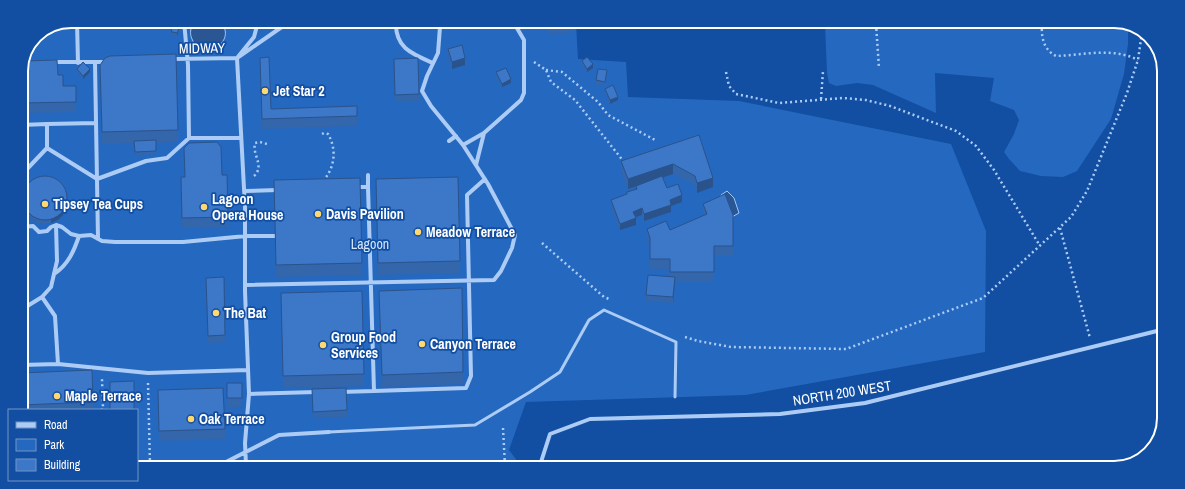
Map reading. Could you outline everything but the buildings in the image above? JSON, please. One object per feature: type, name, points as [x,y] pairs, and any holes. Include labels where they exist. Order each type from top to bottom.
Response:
[{"type":"street","points":[[77,28],[78,63]]},
{"type":"street","points":[[184,28],[186,60],[188,65],[188,138]]},
{"type":"street","points":[[246,461],[245,443],[249,394],[246,236],[237,58],[254,37],[256,28]]},
{"type":"street","points":[[237,58],[280,28]]},
{"type":"street","points":[[396,28],[397,35],[401,44],[407,50],[412,54],[433,63]]},
{"type":"street","points":[[246,285],[494,280],[501,271],[512,248],[514,235],[476,164],[456,136],[430,106],[422,91],[426,76],[438,53],[440,28]]},
{"type":"street","points":[[463,145],[484,133],[521,100],[524,93],[524,40],[517,28]]},
{"type":"street","name":"MIDWAY","points":[[168,60],[237,58]]},
{"type":"street","points":[[47,62],[109,62]]},
{"type":"street","points":[[95,63],[98,239]]},
{"type":"street","points":[[28,125],[96,123]]},
{"type":"street","points":[[28,168],[47,148],[47,124]]},
{"type":"street","points":[[476,164],[484,133]]},
{"type":"street","points":[[449,141],[456,136]]},
{"type":"street","points":[[97,179],[146,161],[167,158],[188,138],[241,138]]},
{"type":"street","points":[[47,148],[97,179]]},
{"type":"street","points":[[368,175],[374,390]]},
{"type":"street","points":[[335,392],[466,388],[471,376],[467,195],[485,179]]},
{"type":"street","points":[[353,188],[368,187]]},
{"type":"street","points":[[244,191],[286,190]]},
{"type":"street","points":[[28,226],[33,226],[39,232],[47,231],[51,227],[62,227],[71,234],[79,236],[90,235],[102,241],[115,242],[183,242],[246,236],[275,236]]},
{"type":"street","points":[[28,306],[42,297],[51,287],[57,261],[56,226]]},
{"type":"street","points":[[54,274],[61,270],[74,253],[79,236]]},
{"type":"street","points":[[42,297],[55,316],[58,364]]},
{"type":"street","name":"NORTH 200 WEST","points":[[541,461],[550,434],[590,419],[780,414],[865,403],[1157,331]]},
{"type":"street","points":[[28,365],[58,364],[148,373],[248,370]]},
{"type":"street","points":[[249,394],[319,392]]},
{"type":"street","points":[[228,461],[279,435],[329,432]]},
{"type":"lane","points":[[329,432],[475,425],[560,372],[589,320],[604,310],[676,342],[675,397]]},
{"type":"path","points":[[876,28],[879,68]]},
{"type":"path","points":[[1042,28],[1044,45],[1049,52],[1056,56],[1107,53],[1127,55],[1138,60]]},
{"type":"path","points":[[684,336],[698,341],[731,347],[846,349],[982,298],[1071,217],[1087,191],[1128,93],[1138,60],[1141,38]]},
{"type":"path","points":[[524,55],[546,70],[562,72],[598,102],[608,115],[655,140]]},
{"type":"path","points":[[546,70],[551,82],[575,100],[625,163]]},
{"type":"path","points":[[820,100],[822,71]]},
{"type":"path","points":[[726,72],[729,86],[736,94],[779,103],[843,98],[866,100],[890,106],[956,131],[976,146],[994,170],[1040,246]]},
{"type":"path","points":[[321,183],[330,171],[333,161],[333,146],[330,138],[326,133],[322,134]]},
{"type":"path","points":[[244,179],[250,178],[256,174],[258,170],[258,162],[254,149],[255,143],[260,142],[267,144]]},
{"type":"path","points":[[1060,228],[1092,347]]},
{"type":"path","points":[[542,243],[604,297],[611,300]]},
{"type":"path","points":[[101,368],[102,409]]},
{"type":"path","points":[[148,373],[150,461]]},
{"type":"path","points":[[503,428],[505,461]]},
{"type":"green space","name":"Lagoon","points":[[71,28],[576,28],[578,59],[626,62],[628,97],[739,101],[951,144],[986,231],[985,352],[746,395],[526,402],[509,450],[517,461],[138,461],[138,409],[28,409],[28,71],[31,55],[35,47],[47,35],[55,31]]},
{"type":"green space","points":[[825,28],[1119,28],[1128,30],[1128,44],[1124,74],[1111,119],[1077,171],[1063,177],[1041,176],[1020,171],[1004,152],[1014,134],[1019,120],[1014,110],[990,101],[994,78],[935,73],[936,113],[873,85],[857,83],[836,86],[829,83],[827,73]]},
{"type":"shaded area","points":[[191,28],[224,28],[225,37],[222,43],[216,47],[210,50],[203,49],[197,46],[192,39]]},
{"type":"shaded area","points":[[727,191],[734,198],[739,213],[730,218],[721,195]]},
{"type":"place","name":"Jet Star 2","points":[[265,91]]},
{"type":"place","name":"Tipsey Tea Cups","points":[[45,204]]},
{"type":"place","name":"Lagoon Opera House","points":[[204,207]]},
{"type":"place","name":"Davis Pavilion","points":[[318,214]]},
{"type":"place","name":"Meadow Terrace","points":[[418,232]]},
{"type":"place","name":"The Bat","points":[[216,313]]},
{"type":"place","name":"Canyon Terrace","points":[[422,344]]},
{"type":"place","name":"Group Food Services","points":[[323,345]]},
{"type":"place","name":"Maple Terrace","points":[[57,396]]},
{"type":"place","name":"Oak Terrace","points":[[191,419]]}]
